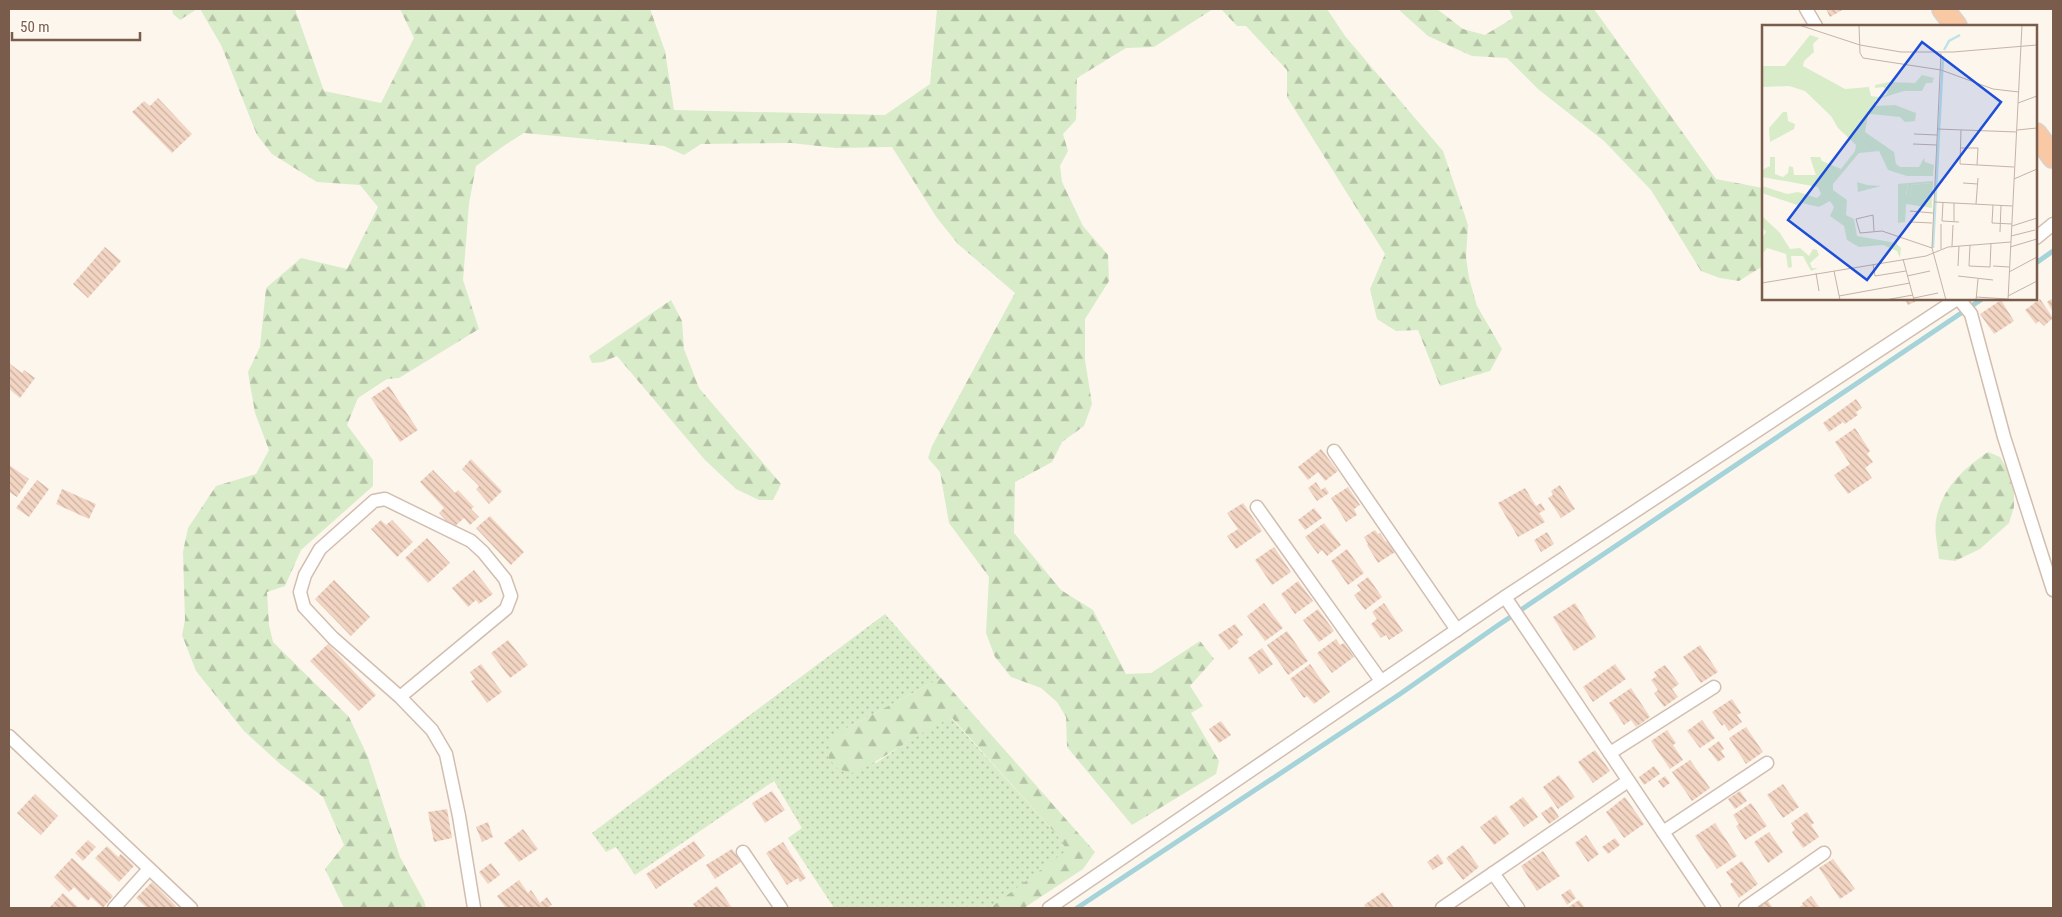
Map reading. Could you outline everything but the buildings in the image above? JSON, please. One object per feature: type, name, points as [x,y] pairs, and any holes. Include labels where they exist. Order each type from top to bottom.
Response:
[{"type":"highway","points":[[1943,9],[1955,25]]},
{"type":"highway","points":[[2037,135],[2053,156]]},
{"type":"street","points":[[1806,9],[1815,25]]},
{"type":"street","points":[[2037,237],[2053,224]]},
{"type":"street","points":[[1050,908],[1505,597],[1963,304],[2053,590]]},
{"type":"street","points":[[1334,451],[1457,630]]},
{"type":"street","points":[[400,697],[506,609],[511,596],[505,579],[483,552],[471,541],[385,499],[374,501],[320,549],[305,575],[300,592],[304,607],[333,638],[400,697],[432,730],[446,754],[459,816],[474,908]]},
{"type":"street","points":[[1257,507],[1381,681]]},
{"type":"street","points":[[1505,597],[1714,908]]},
{"type":"street","points":[[1610,753],[1714,686]]},
{"type":"street","points":[[9,736],[191,908]]},
{"type":"street","points":[[1663,832],[1767,763]]},
{"type":"street","points":[[1442,908],[1628,781]]},
{"type":"street","points":[[744,852],[781,908]]},
{"type":"street","points":[[1745,908],[1824,853]]},
{"type":"street","points":[[114,908],[149,869]]},
{"type":"street","points":[[1493,873],[1518,908]]},
{"type":"green space","points":[[172,9],[197,9],[180,20],[173,14]]},
{"type":"green space","points":[[200,9],[295,9],[324,91],[381,103],[414,38],[400,9],[650,9],[665,51],[674,110],[885,115],[930,84],[937,9],[1213,9],[1154,47],[1126,48],[1077,78],[1076,120],[1063,134],[1068,151],[1060,166],[1062,182],[1083,226],[1108,255],[1109,281],[1085,319],[1085,360],[1092,404],[1084,426],[1062,442],[1052,462],[1015,482],[1014,533],[1061,590],[1093,610],[1126,674],[1151,673],[1200,641],[1214,659],[1190,686],[1203,706],[1191,713],[1219,761],[1216,774],[1132,825],[1067,747],[1066,717],[1057,702],[1041,688],[1011,677],[995,657],[986,633],[989,577],[949,523],[940,472],[928,458],[932,446],[1015,293],[958,244],[937,218],[892,147],[836,148],[791,143],[701,144],[684,155],[664,146],[524,133],[476,166],[469,204],[463,280],[479,329],[399,378],[387,379],[358,398],[347,425],[373,460],[373,486],[301,550],[285,586],[267,592],[269,625],[273,642],[349,717],[368,757],[400,857],[426,908],[344,908],[325,869],[344,845],[323,797],[279,763],[244,731],[196,671],[182,635],[185,620],[183,552],[188,528],[216,486],[256,474],[269,450],[255,413],[248,372],[260,347],[266,288],[301,258],[347,269],[378,207],[360,185],[317,182],[272,154],[257,135],[221,45]]},
{"type":"green space","points":[[1221,9],[1327,9],[1345,36],[1443,151],[1468,225],[1466,257],[1469,278],[1477,306],[1502,349],[1490,371],[1440,386],[1418,330],[1396,331],[1377,319],[1370,289],[1385,254],[1287,97],[1287,70],[1246,26],[1237,26]]},
{"type":"green space","points":[[1398,9],[1437,9],[1463,29],[1485,35],[1513,18],[1509,9],[1594,9],[1716,179],[1762,188],[1762,267],[1739,281],[1720,278],[1701,271],[1651,190],[1604,141],[1538,89],[1507,58],[1472,56],[1428,36]]},
{"type":"green space","points":[[671,300],[682,321],[684,349],[699,388],[781,484],[773,500],[759,500],[736,489],[705,460],[617,356],[603,362],[592,363],[589,356]]},
{"type":"green space","points":[[1988,452],[2000,457],[2014,480],[2014,507],[2009,523],[1980,549],[1955,561],[1939,559],[1936,520],[1943,498],[1955,480],[1970,465]]},
{"type":"green space","points":[[885,614],[941,678],[845,729],[876,763],[925,730],[951,718],[1057,835],[1068,850],[990,908],[834,908],[788,838],[802,828],[774,781],[635,875],[616,847],[606,852],[592,833]]},
{"type":"green space","points":[[941,678],[1095,852],[1083,869],[1024,908],[990,908],[1067,850],[1057,835],[952,718],[853,773],[838,769],[829,759],[829,742],[845,729]]},
{"type":"waterway","points":[[2037,262],[2053,251]]},
{"type":"waterway","points":[[1077,908],[1400,694],[1494,628],[1981,300]]}]
